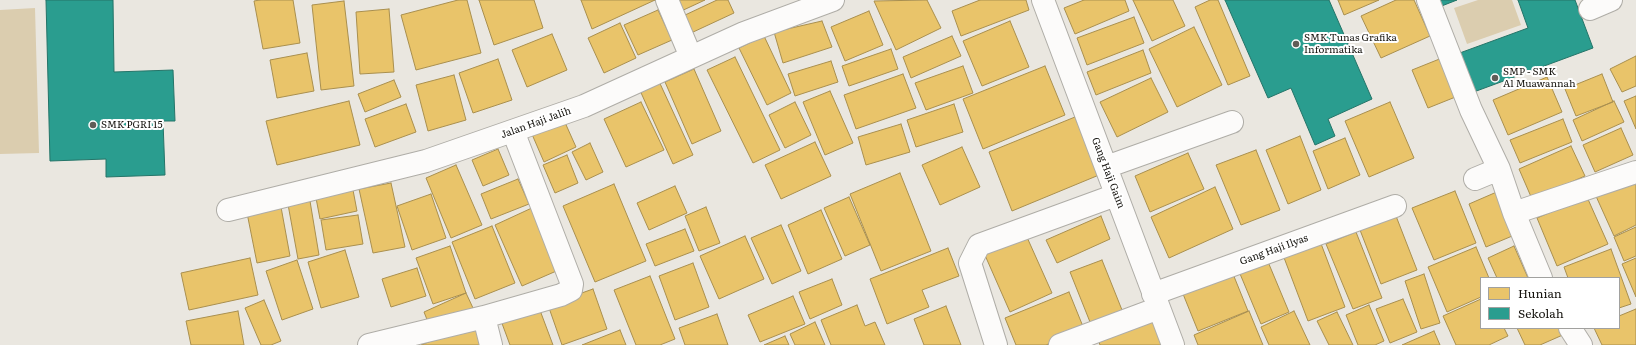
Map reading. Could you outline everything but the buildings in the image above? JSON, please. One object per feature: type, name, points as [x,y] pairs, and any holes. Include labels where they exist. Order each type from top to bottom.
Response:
[{"type":"street","points":[[666,0],[691,57]]},
{"type":"street","name":"Jalan Haji Jalih","points":[[228,210],[426,161],[584,106],[744,33],[832,0]]},
{"type":"street","name":"Gang Haji Gaim","points":[[1044,0],[1173,345]]},
{"type":"street","points":[[1428,0],[1471,110],[1499,169],[1514,213],[1541,277]]},
{"type":"street","points":[[1590,9],[1611,0]]},
{"type":"street","points":[[1106,167],[1232,122]]},
{"type":"street","points":[[369,345],[484,317],[561,295],[571,290],[572,284],[512,131]]},
{"type":"street","points":[[1475,179],[1499,169]]},
{"type":"street","points":[[1514,213],[1636,172]]},
{"type":"street","points":[[996,345],[970,263],[978,245],[1116,195]]},
{"type":"street","name":"Gang Haji Ilyas","points":[[1060,345],[1156,301],[1394,206]]},
{"type":"street","points":[[484,317],[491,345]]},
{"type":"street","points":[[1571,329],[1580,345]]},
{"type":"shaded area","points":[[1478,0],[1512,0],[1521,25],[1467,44],[1454,8]]},
{"type":"shaded area","points":[[35,8],[39,153],[0,154],[0,10]]},
{"type":"place","name":"SMK Tunas Grafika Informatika","points":[[1296,44]]},
{"type":"place","name":"SMP - SMK Al Muawannah","points":[[1495,78]]},
{"type":"place","name":"SMK PGRI 15","points":[[93,125]]}]
